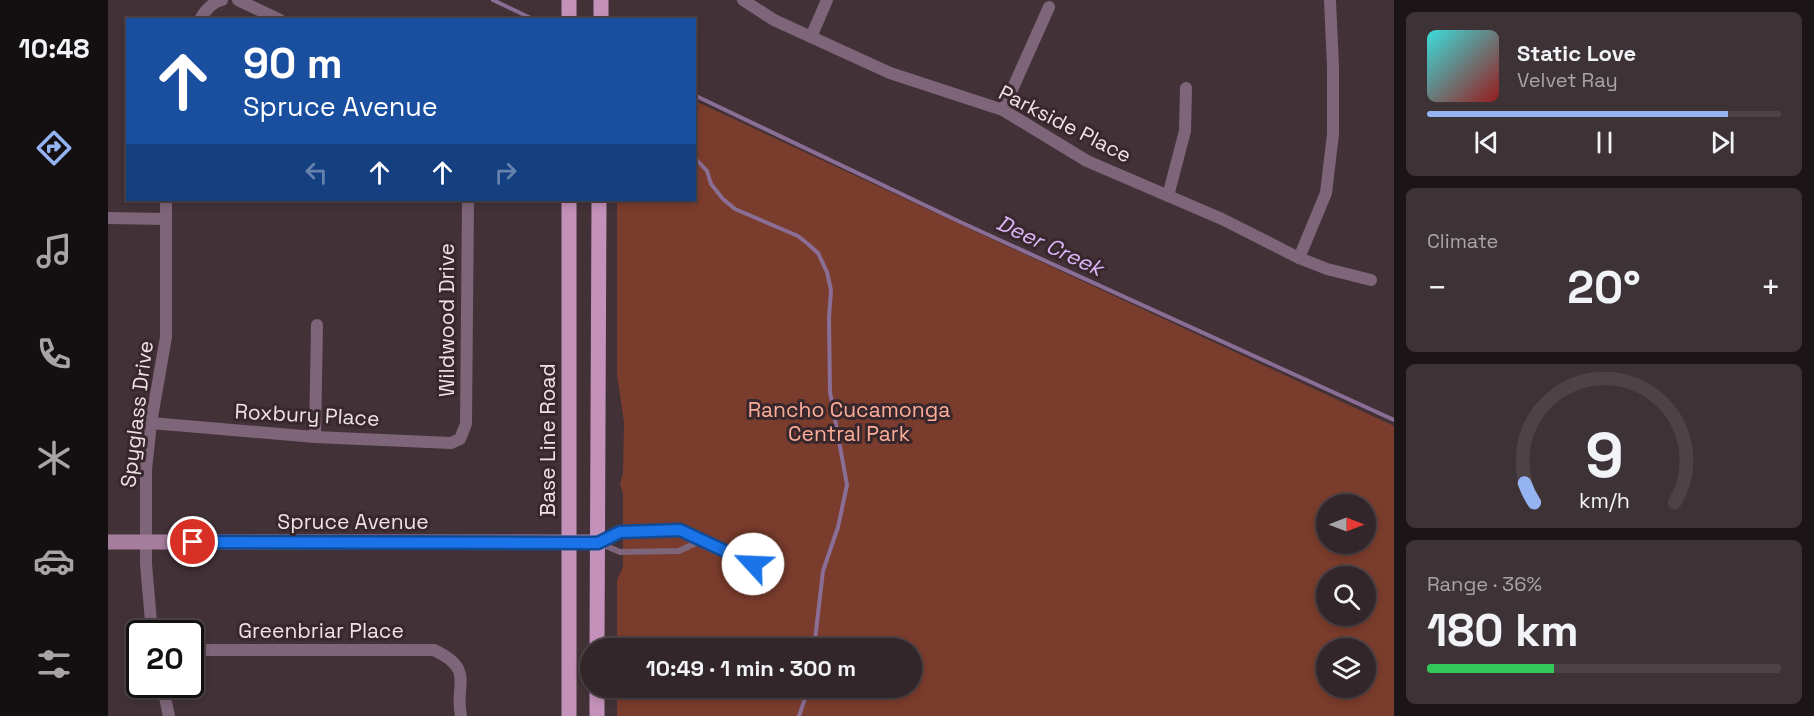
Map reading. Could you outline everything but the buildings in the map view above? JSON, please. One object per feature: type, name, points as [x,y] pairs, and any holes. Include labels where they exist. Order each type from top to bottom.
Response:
[{"type":"main road","points":[[569,0],[569,18]]},
{"type":"main road","points":[[601,0],[601,18]]},
{"type":"main road","name":"Base Line Road","points":[[569,201],[569,716]]},
{"type":"main road","points":[[597,638],[599,201]]},
{"type":"main road","points":[[597,698],[597,716]]},
{"type":"street","points":[[201,18],[203,13],[220,0]]},
{"type":"street","points":[[238,0],[276,18]]},
{"type":"street","name":"Parkside Place","points":[[743,0],[774,20],[890,73],[1003,110],[1087,161],[1222,219],[1299,258],[1327,269],[1371,280]]},
{"type":"street","points":[[811,37],[827,0]]},
{"type":"street","points":[[1299,258],[1326,193],[1332,134],[1333,67],[1330,0]]},
{"type":"street","points":[[1003,110],[1049,7]]},
{"type":"street","points":[[1168,196],[1185,131],[1186,88]]},
{"type":"street","name":"Spyglass Drive","points":[[151,620],[146,542],[146,470],[166,326],[166,201]]},
{"type":"street","name":"Wildwood Drive","points":[[460,439],[466,424],[468,201]]},
{"type":"street","points":[[108,218],[166,219]]},
{"type":"street","points":[[315,437],[316,325]]},
{"type":"street","name":"Roxbury Place","points":[[151,423],[315,437],[451,442],[460,439]]},
{"type":"street","name":"Spruce Avenue","points":[[108,542],[598,543]]},
{"type":"street","name":"Greenbriar Place","points":[[204,650],[434,650],[450,658],[462,677],[459,709],[461,716]]},
{"type":"street","points":[[166,698],[170,716]]},
{"type":"lane","points":[[598,543],[620,532],[680,530],[768,571]]},
{"type":"lane","points":[[598,543],[620,552],[656,552],[679,551],[702,540]]},
{"type":"green space","name":"Rancho Cucamonga Central Park","points":[[696,101],[1394,426],[1394,716],[617,716],[617,698],[922,698],[922,638],[617,638],[617,580],[623,567],[623,493],[620,484],[623,473],[624,422],[617,375],[617,201],[696,201]]},
{"type":"waterway","name":"Deer Creek","points":[[493,0],[531,18]]},
{"type":"waterway","name":"Deer Creek","points":[[696,96],[958,221],[1394,420]]},
{"type":"waterway","points":[[696,159],[707,171],[711,184],[723,199],[735,209],[798,236],[818,253],[827,272],[831,290],[830,392],[847,485],[838,527],[823,571],[815,638]]},
{"type":"waterway","points":[[799,716],[805,698]]},
{"type":"route","points":[[193,542],[598,543],[620,532],[680,530],[753,564]]}]
